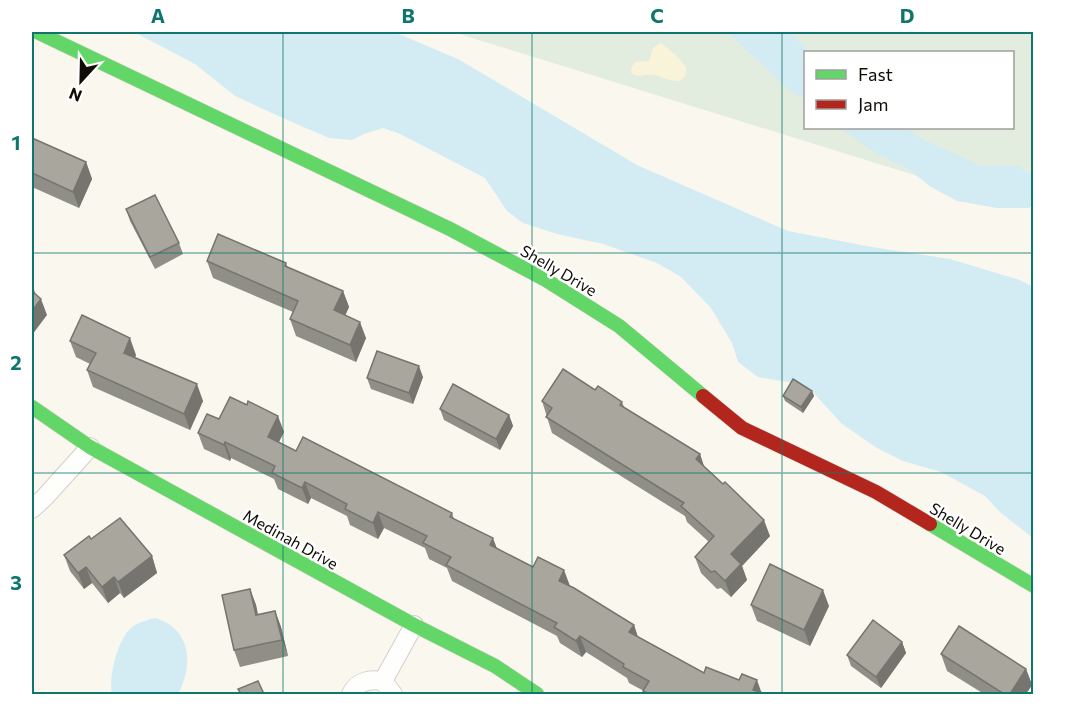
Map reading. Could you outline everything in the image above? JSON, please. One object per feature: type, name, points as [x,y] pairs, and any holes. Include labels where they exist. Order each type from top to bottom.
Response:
[{"type":"street","name":"Shelly Drive","points":[[37,32],[450,229],[546,280],[619,326],[742,428],[876,492],[1034,586]]},
{"type":"street","name":"Medinah Drive","points":[[32,407],[90,447],[414,625],[495,666],[537,694]]},
{"type":"street","points":[[32,509],[90,447]]},
{"type":"street","points":[[351,694],[361,683],[373,680],[388,688],[414,625]]},
{"type":"green space","points":[[453,32],[1033,32],[1033,202],[966,191]]},
{"type":"sand","points":[[661,43],[686,67],[686,75],[680,81],[655,75],[637,76],[631,73],[635,62],[649,61],[653,48]]},
{"type":"water","points":[[134,32],[394,32],[458,59],[637,165],[788,231],[950,259],[1020,280],[1033,287],[1033,538],[1001,513],[985,496],[941,472],[903,461],[877,448],[842,424],[810,389],[794,383],[758,377],[738,362],[732,343],[711,308],[681,277],[657,263],[603,244],[557,234],[523,223],[507,211],[485,178],[400,134],[383,128],[352,140],[329,138],[285,119],[235,96],[195,64]]},
{"type":"water","points":[[727,32],[791,32],[809,51],[804,51],[804,99],[787,88]]},
{"type":"water","points":[[841,129],[907,129],[918,137],[982,166],[1019,166],[1033,176],[1033,204],[1029,208],[997,208],[957,201],[931,187],[908,169],[876,153]]},
{"type":"water","points":[[155,618],[176,630],[186,649],[186,671],[178,694],[112,694],[111,678],[122,640],[132,627]]},
{"type":"building","points":[[32,138],[86,162],[73,192],[32,173]]},
{"type":"building","points":[[155,195],[179,243],[150,257],[126,209]]},
{"type":"building","points":[[218,234],[286,263],[285,266],[343,291],[334,310],[360,322],[350,345],[290,319],[298,301],[207,261]]},
{"type":"building","points":[[32,291],[41,299],[32,311]]},
{"type":"building","points":[[82,315],[130,338],[124,353],[197,384],[184,414],[87,370],[96,353],[70,341]]},
{"type":"building","points":[[377,351],[419,366],[409,393],[367,378]]},
{"type":"building","points":[[563,369],[595,390],[598,386],[622,402],[620,405],[700,454],[696,459],[723,484],[725,482],[764,520],[731,554],[741,564],[725,581],[695,557],[714,536],[681,506],[684,503],[546,417],[552,408],[542,401]]},
{"type":"building","points":[[793,379],[812,391],[801,407],[783,396]]},
{"type":"building","points":[[453,384],[509,415],[496,439],[440,409]]},
{"type":"building","points":[[230,397],[247,405],[248,401],[278,416],[268,437],[296,451],[303,437],[452,513],[450,517],[493,538],[490,545],[533,567],[538,557],[564,570],[559,581],[634,625],[629,632],[704,673],[706,667],[739,680],[742,674],[757,680],[753,690],[766,694],[649,694],[643,691],[649,681],[623,667],[624,664],[580,636],[576,641],[554,627],[557,623],[446,565],[451,557],[423,543],[427,536],[378,512],[373,523],[345,509],[347,504],[305,482],[302,488],[272,473],[275,466],[225,442],[224,445],[198,433],[207,414],[219,419]]},
{"type":"building","points":[[120,518],[152,556],[118,582],[114,577],[102,587],[86,567],[78,573],[64,555],[89,536],[91,539]]},
{"type":"building","points":[[770,564],[823,590],[804,630],[751,605]]},
{"type":"building","points":[[250,589],[256,615],[275,611],[282,640],[234,650],[222,595]]},
{"type":"building","points":[[873,620],[902,642],[876,677],[847,655]]},
{"type":"building","points":[[959,626],[1026,669],[1010,694],[1004,694],[941,654]]},
{"type":"building","points":[[258,681],[264,694],[241,694],[238,689]]},
{"type":"traffic: fast","points":[[37,32],[450,229],[546,280],[619,326],[703,396]]},
{"type":"traffic: fast","points":[[32,407],[90,447],[414,625],[495,666],[537,694]]},
{"type":"traffic: fast","points":[[930,524],[1034,586]]},
{"type":"traffic: jam","points":[[703,396],[742,428],[876,492],[930,524]]}]
